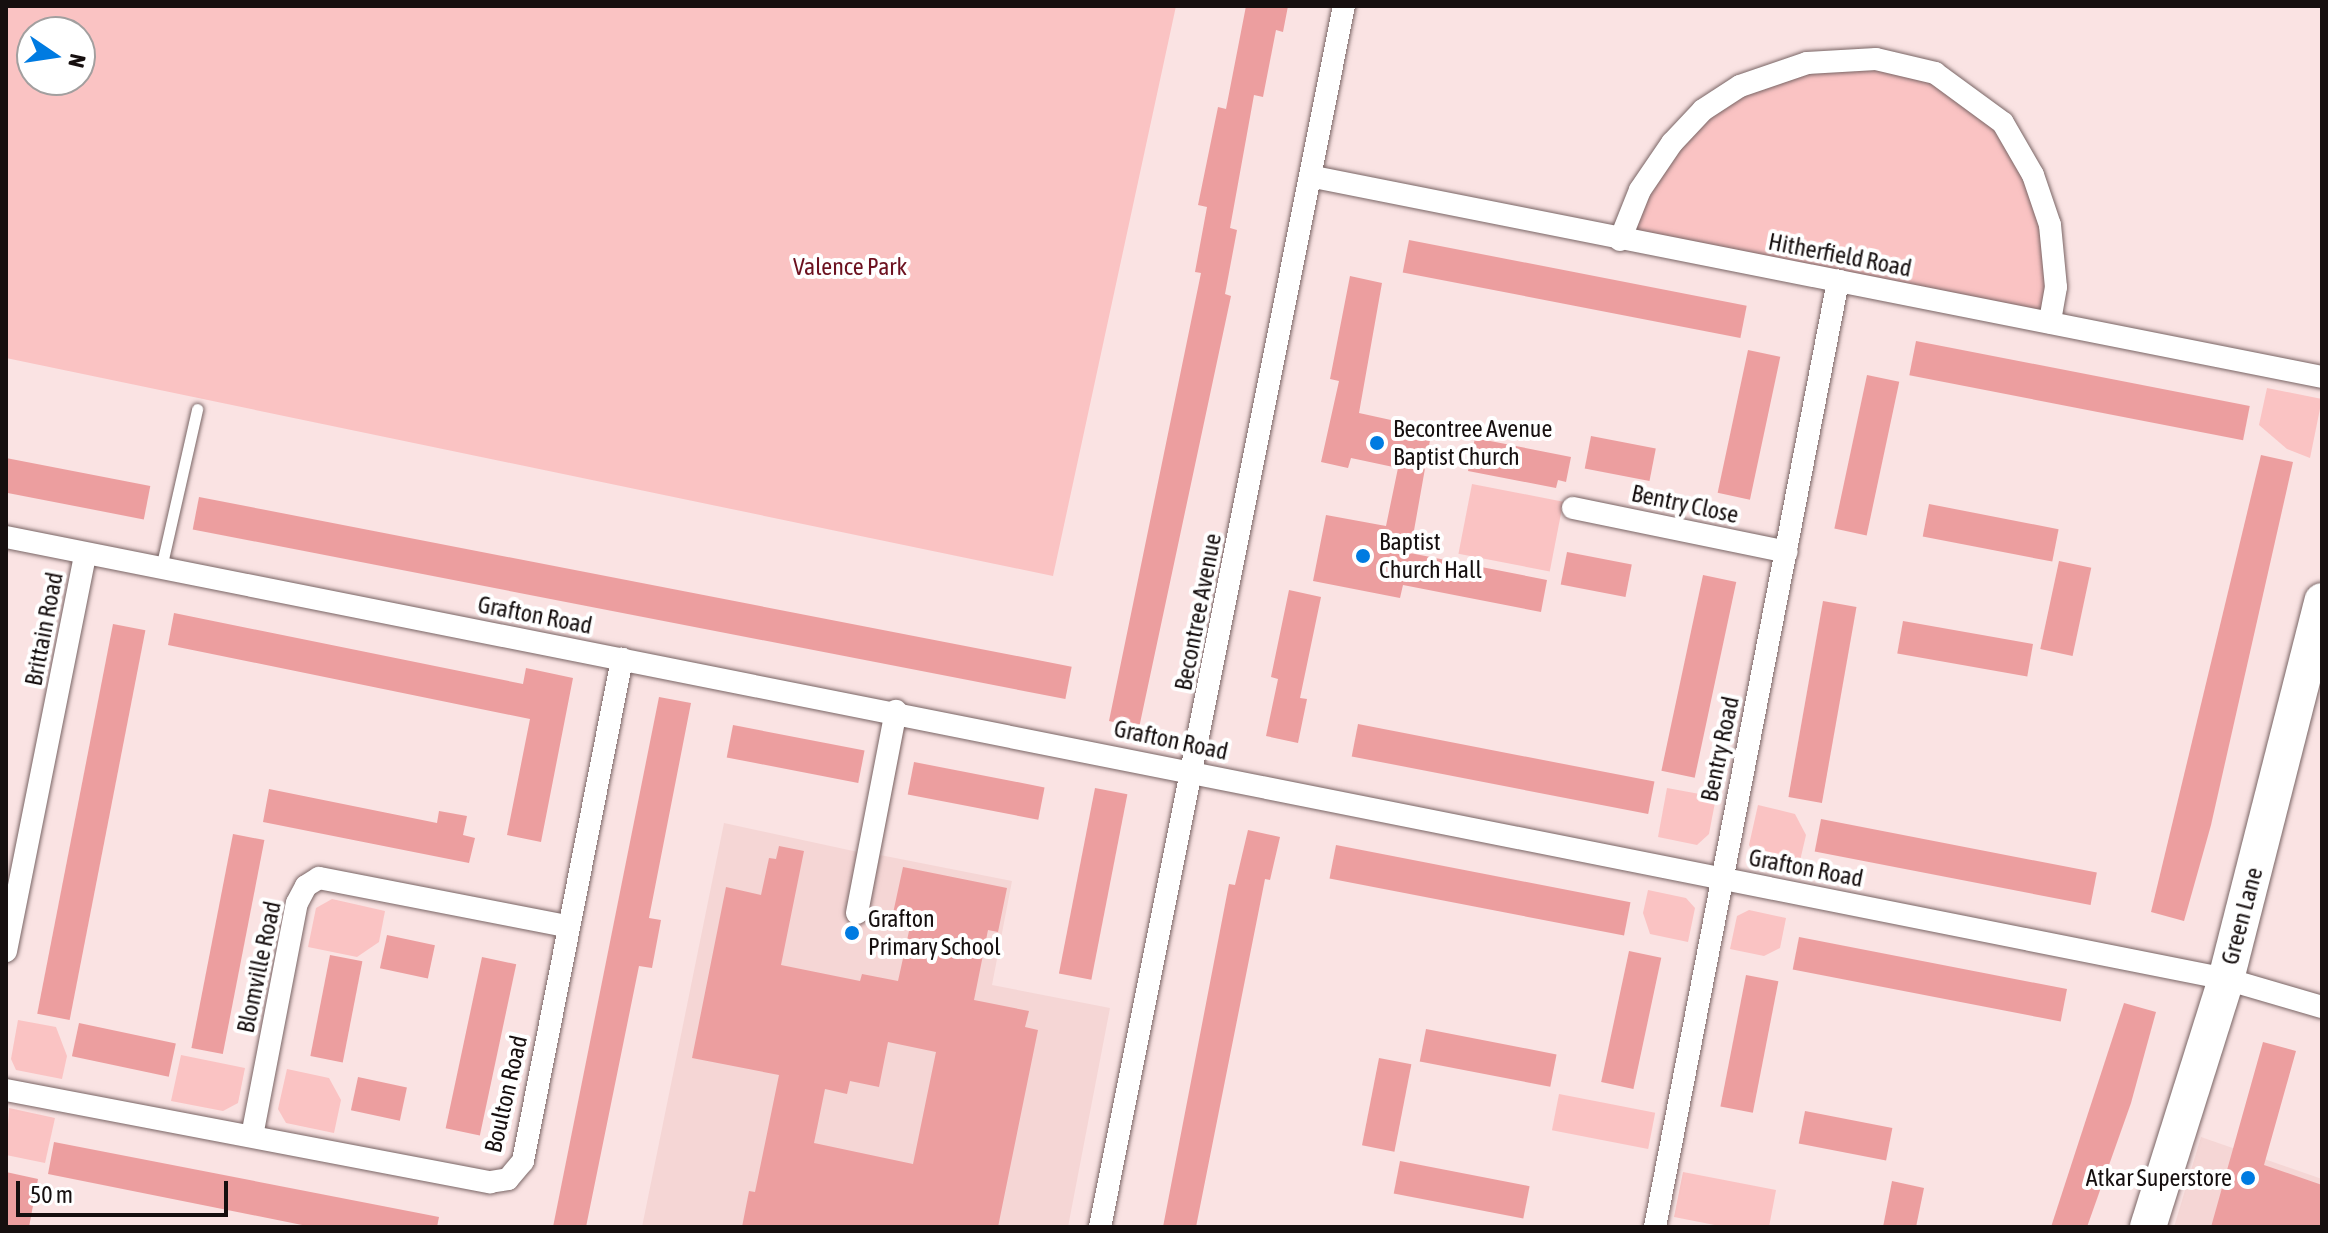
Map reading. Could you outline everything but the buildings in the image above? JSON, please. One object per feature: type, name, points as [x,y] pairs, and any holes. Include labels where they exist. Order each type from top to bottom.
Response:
[{"type":"main road","name":"Green Lane","points":[[2148,1227],[2226,979],[2322,601]]},
{"type":"street","name":"Becontree Avenue","points":[[1100,1227],[1314,177],[1344,6]]},
{"type":"street","points":[[1620,240],[1640,190],[1672,143],[1703,110],[1740,86],[1807,63],[1876,59],[1935,73],[2003,123],[2033,175],[2050,225],[2056,287],[2050,322]]},
{"type":"street","name":"Hitherfield Road","points":[[1314,177],[2322,377]]},
{"type":"street","name":"Bentry Road","points":[[1655,1227],[1838,281]]},
{"type":"street","name":"Bentry Close","points":[[1573,508],[1787,552]]},
{"type":"street","name":"Grafton Road","points":[[6,537],[896,711],[2226,979],[2322,1007]]},
{"type":"street","name":"Brittain Road","points":[[6,951],[85,554]]},
{"type":"street","name":"Boulton Road","points":[[6,1090],[490,1182],[508,1179],[523,1161],[622,659]]},
{"type":"street","points":[[857,913],[896,711]]},
{"type":"street","name":"Blomville Road","points":[[252,1136],[297,903],[306,886],[319,878],[567,926]]},
{"type":"lane","points":[[161,568],[197,409]]},
{"type":"shaded area","name":"Grafton Primary School","points":[[885,724],[906,726],[880,855],[1012,881],[992,985],[1110,1008],[1068,1227],[642,1227],[724,823],[858,852]]},
{"type":"shaded area","points":[[2201,1137],[2322,1179],[2322,1227],[2174,1227]]},
{"type":"green space","name":"Valence Park","points":[[6,6],[1176,6],[1053,576],[6,358]]},
{"type":"green space","points":[[1807,63],[1935,73],[2003,123],[2033,175],[2050,322],[1620,240],[1703,110]]},
{"type":"green space","points":[[2267,388],[2322,399],[2310,458],[2287,449],[2259,425]]},
{"type":"green space","points":[[1472,484],[1563,502],[1550,571],[1458,554]]},
{"type":"green space","points":[[1667,788],[1716,797],[1709,834],[1697,845],[1658,837]]},
{"type":"green space","points":[[1758,805],[1795,814],[1806,835],[1799,865],[1755,855],[1749,845]]},
{"type":"green space","points":[[1648,890],[1686,898],[1695,908],[1688,942],[1650,934],[1643,913]]},
{"type":"green space","points":[[332,899],[385,911],[379,942],[357,957],[308,947],[316,908]]},
{"type":"green space","points":[[1749,910],[1786,918],[1780,948],[1764,956],[1730,949],[1737,916]]},
{"type":"green space","points":[[18,1020],[56,1027],[67,1056],[62,1079],[16,1070],[11,1059]]},
{"type":"green space","points":[[181,1055],[245,1068],[238,1103],[223,1111],[171,1101]]},
{"type":"green space","points":[[287,1069],[329,1078],[341,1100],[334,1133],[286,1123],[278,1109]]},
{"type":"green space","points":[[1559,1094],[1655,1113],[1648,1149],[1552,1130]]},
{"type":"green space","points":[[9,1108],[55,1118],[45,1163],[6,1155]]},
{"type":"green space","points":[[1683,1172],[1776,1190],[1769,1227],[1725,1227],[1674,1217]]},
{"type":"place","name":"Becontree Avenue Baptist Church","points":[[1377,443]]},
{"type":"place","name":"Baptist Church Hall","points":[[1363,556]]},
{"type":"place","name":"Grafton Primary School","points":[[852,933]]},
{"type":"place","name":"Atkar Superstore","points":[[2248,1178]]}]
